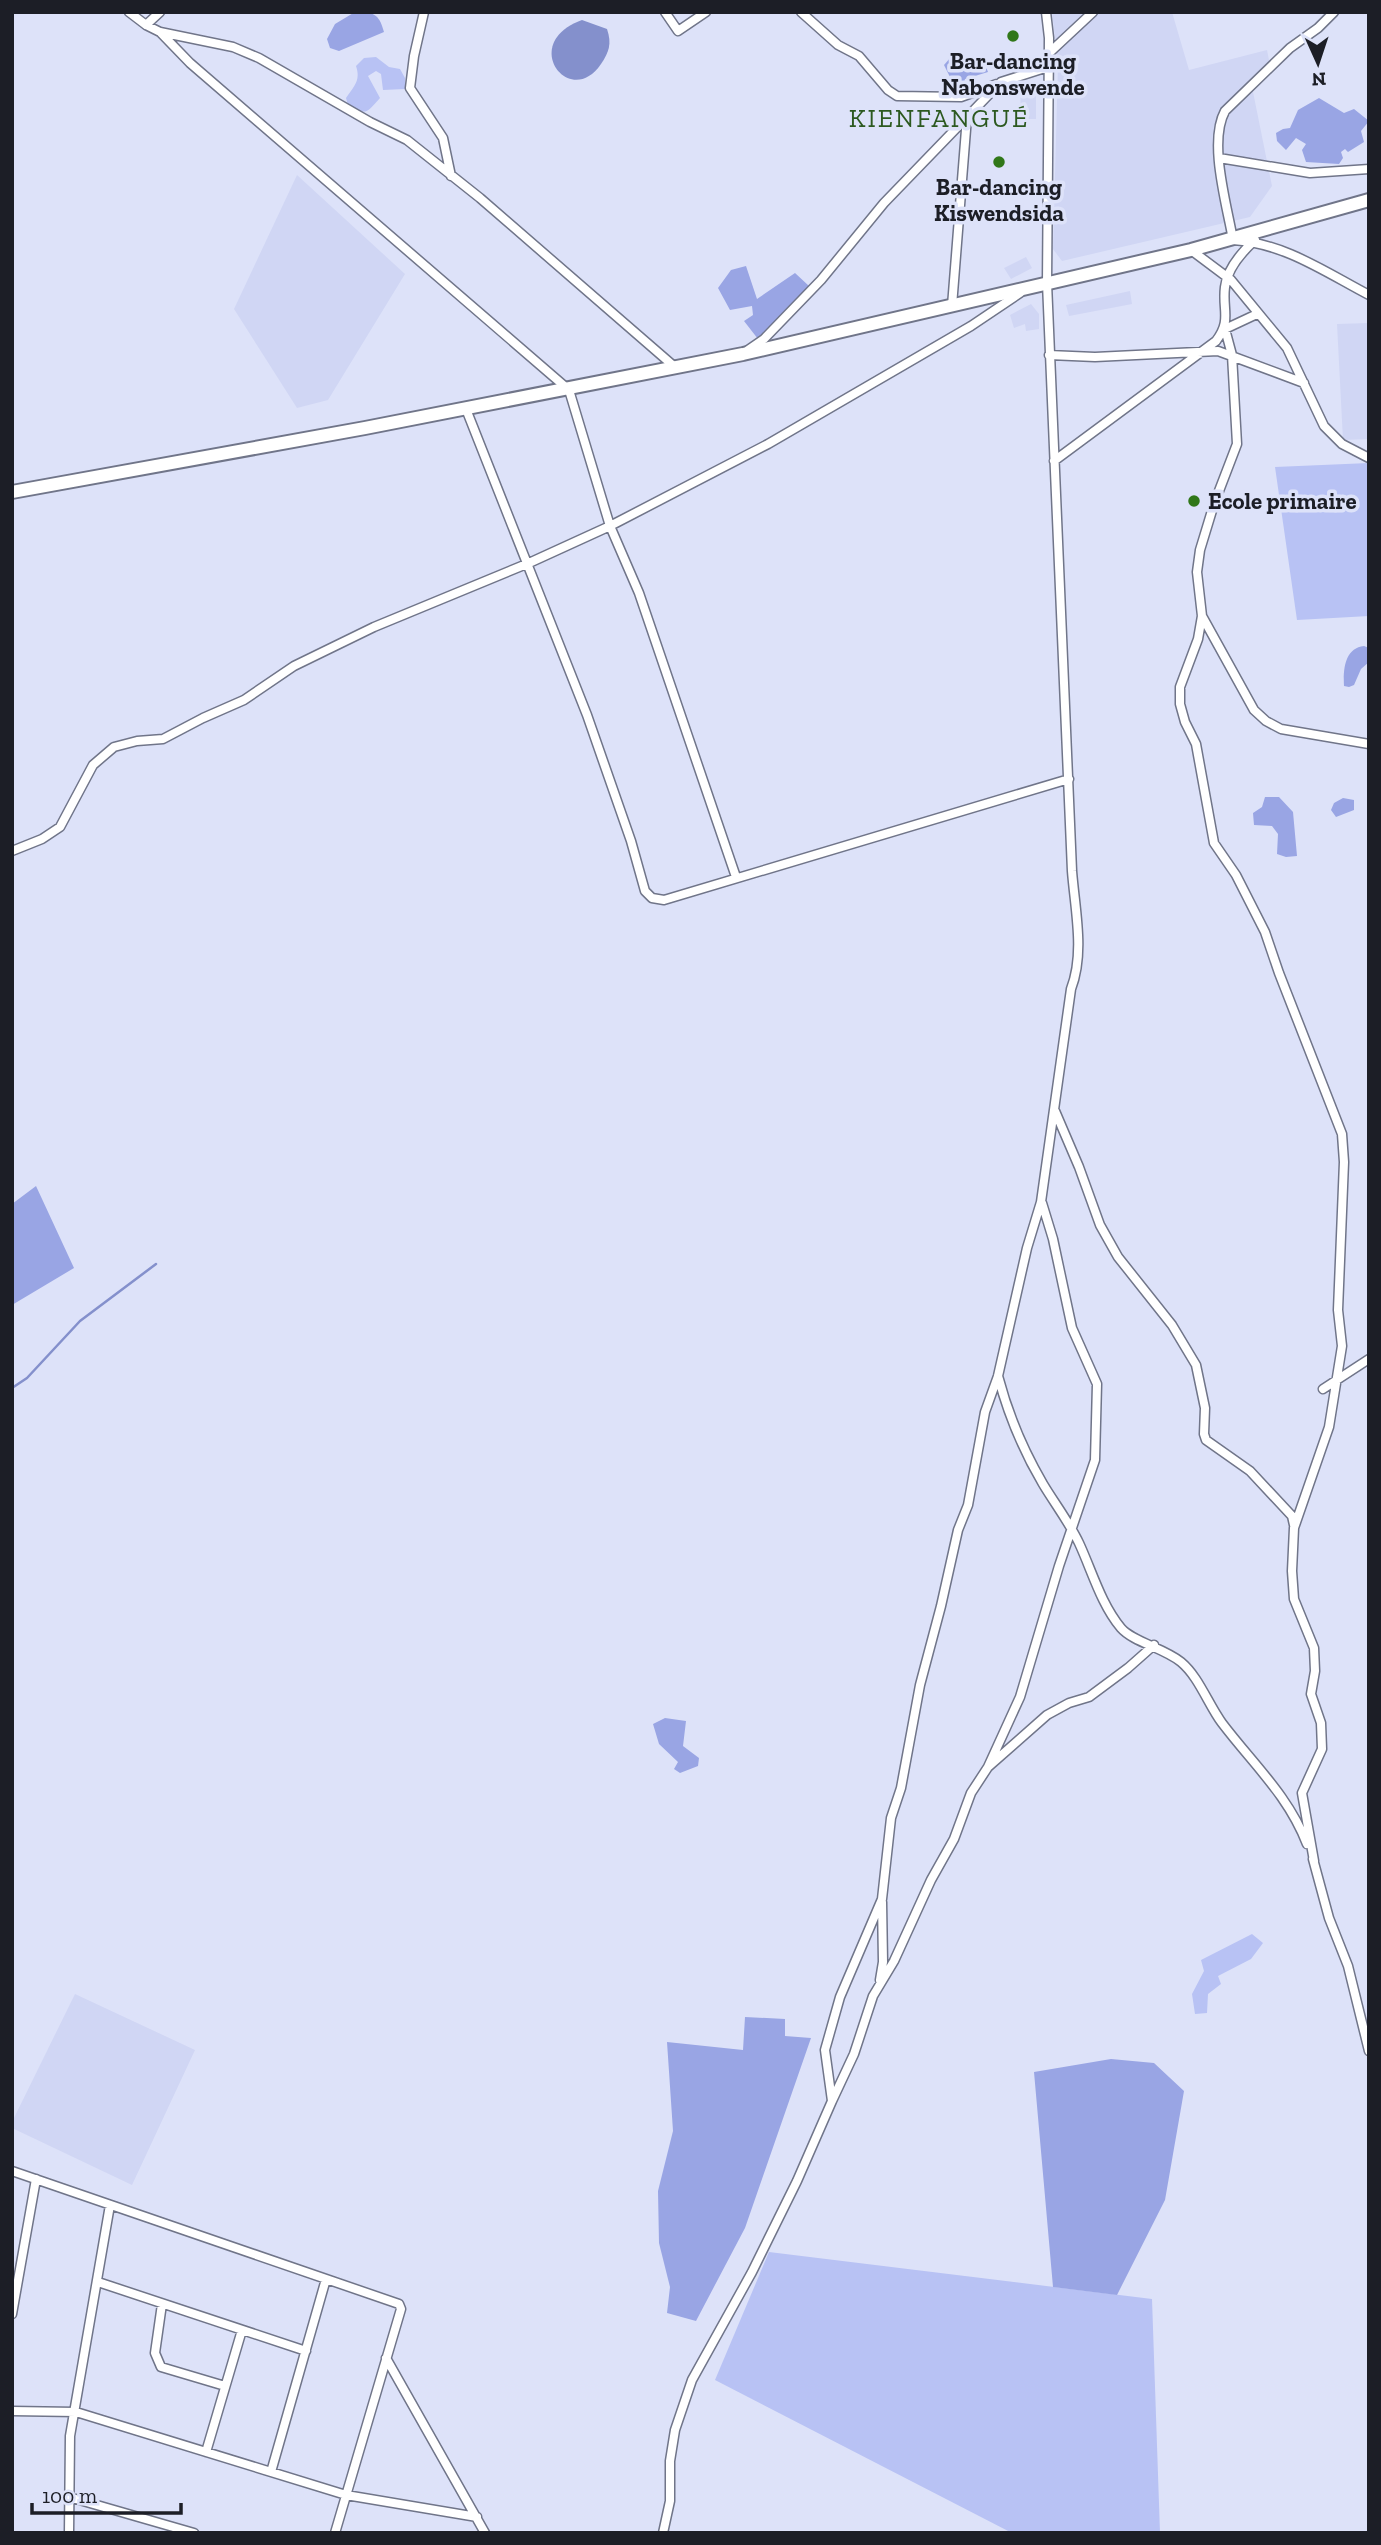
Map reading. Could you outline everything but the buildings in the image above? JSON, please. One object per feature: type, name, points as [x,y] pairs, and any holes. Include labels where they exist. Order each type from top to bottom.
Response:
[{"type":"main road","points":[[12,492],[569,390],[743,354],[1233,240],[1369,200]]},
{"type":"street","points":[[129,12],[160,32],[233,47],[259,58],[370,122],[407,140],[480,198],[676,368]]},
{"type":"street","points":[[146,25],[160,12]]},
{"type":"street","points":[[424,12],[410,88],[443,138],[451,176]]},
{"type":"street","points":[[665,12],[678,31],[706,12]]},
{"type":"street","points":[[801,12],[838,45],[859,56],[888,90],[897,96],[961,97],[1048,67]]},
{"type":"street","points":[[879,1985],[883,1962],[882,1899],[891,1818],[901,1788],[920,1685],[958,1530],[968,1505],[985,1412],[998,1376],[1027,1248],[1041,1202],[1071,989],[1079,955],[1072,871],[1049,355],[1046,12]]},
{"type":"street","points":[[1048,54],[1093,12]]},
{"type":"street","points":[[1334,12],[1318,28],[1290,48],[1225,111],[1221,118],[1218,138],[1219,158],[1233,240],[1253,241],[1304,259],[1369,295]]},
{"type":"street","points":[[160,32],[190,63],[569,390],[610,526],[639,593],[736,877]]},
{"type":"street","points":[[743,354],[764,339],[821,280],[884,203],[1001,82]]},
{"type":"street","points":[[952,306],[967,117]]},
{"type":"street","points":[[1219,158],[1310,173],[1369,169]]},
{"type":"street","points":[[1266,231],[1253,241],[1227,277],[1225,329],[1232,355],[1237,444],[1200,550],[1197,572],[1202,616],[1198,639],[1180,687],[1180,704],[1196,744],[1214,843],[1236,875],[1272,947],[1279,973],[1342,1134],[1344,1162],[1338,1311],[1342,1346],[1329,1427],[1294,1528]]},
{"type":"street","points":[[1191,250],[1227,277],[1287,348],[1324,426],[1333,437],[1369,458]]},
{"type":"street","points":[[12,851],[42,839],[60,827],[93,765],[114,747],[137,741],[163,739],[244,700],[294,666],[374,627],[529,563],[610,526],[768,444],[971,326],[1028,287]]},
{"type":"street","points":[[1054,461],[1202,352],[1216,341],[1225,329],[1257,314]]},
{"type":"street","points":[[1049,355],[1095,357],[1218,351],[1304,383]]},
{"type":"street","points":[[466,409],[529,563],[619,804],[645,891],[652,898],[664,900],[1069,779]]},
{"type":"street","points":[[1202,616],[1254,710],[1266,721],[1281,729],[1369,744]]},
{"type":"street","points":[[1054,1109],[1100,1225],[1118,1257],[1172,1325],[1196,1365],[1205,1408],[1203,1434],[1206,1440],[1250,1471],[1292,1516],[1294,1599],[1314,1648],[1315,1671],[1311,1693],[1321,1723],[1322,1749],[1302,1793],[1314,1861],[1329,1918],[1348,1966],[1369,2051]]},
{"type":"street","points":[[663,2533],[670,2501],[670,2461],[675,2430],[692,2380],[752,2272],[797,2181],[854,2054],[873,1996],[954,1839],[971,1793],[988,1767],[1020,1698],[1059,1566],[1095,1460],[1097,1384],[1072,1328],[1055,1248],[1041,1202]]},
{"type":"street","points":[[1323,1389],[1369,1359]]},
{"type":"street","points":[[998,1376],[1006,1406],[1026,1451],[1073,1530],[1114,1620],[1123,1631],[1180,1661],[1193,1674],[1220,1721],[1297,1818],[1314,1861]]},
{"type":"street","points":[[988,1767],[1047,1715],[1069,1703],[1089,1697],[1154,1646]]},
{"type":"street","points":[[832,2101],[825,2050],[840,1997],[882,1899]]},
{"type":"street","points":[[12,2171],[398,2304],[401,2309],[335,2533]]},
{"type":"street","points":[[12,2315],[36,2179]]},
{"type":"street","points":[[69,2533],[69,2444],[110,2205]]},
{"type":"street","points":[[271,2472],[326,2279]]},
{"type":"street","points":[[97,2283],[306,2351]]},
{"type":"street","points":[[162,2304],[155,2353],[161,2367],[225,2386]]},
{"type":"street","points":[[206,2452],[242,2330]]},
{"type":"street","points":[[386,2358],[485,2533]]},
{"type":"street","points":[[12,2412],[76,2412],[346,2495],[477,2517]]},
{"type":"street","points":[[69,2497],[194,2533]]},
{"type":"shaded area","points":[[355,12],[366,12],[377,17],[384,32],[339,51],[330,48],[327,39],[335,24]]},
{"type":"shaded area","points":[[1052,12],[1172,12],[1189,70],[1267,50],[1270,65],[1251,82],[1272,186],[1250,217],[1062,261],[1053,249],[1058,64]]},
{"type":"shaded area","points":[[582,20],[607,29],[609,44],[601,64],[589,76],[576,80],[564,76],[556,68],[552,56],[554,43],[563,30]]},
{"type":"shaded area","points":[[964,54],[967,61],[982,57],[988,72],[965,79],[964,83],[955,87],[944,65],[951,57]]},
{"type":"shaded area","points":[[376,57],[389,67],[400,69],[405,78],[405,89],[383,90],[381,74],[376,71],[368,76],[380,98],[369,110],[359,111],[348,105],[346,98],[357,80],[356,66],[364,58]]},
{"type":"shaded area","points":[[1020,83],[1036,83],[1036,119],[1021,119]]},
{"type":"shaded area","points":[[1319,98],[1344,113],[1354,109],[1369,121],[1361,131],[1364,142],[1348,152],[1345,149],[1341,152],[1343,158],[1339,164],[1306,162],[1302,150],[1306,144],[1296,138],[1286,150],[1277,141],[1276,133],[1290,128],[1298,110]]},
{"type":"shaded area","points":[[297,175],[405,274],[328,400],[297,408],[234,309]]},
{"type":"shaded area","points":[[1026,257],[1032,268],[1011,279],[1004,268]]},
{"type":"shaded area","points":[[746,266],[757,299],[795,273],[809,286],[758,339],[744,321],[753,315],[752,306],[730,310],[718,288],[731,270]]},
{"type":"shaded area","points":[[1130,291],[1132,304],[1069,316],[1066,305]]},
{"type":"shaded area","points":[[1031,304],[1039,314],[1039,329],[1026,331],[1025,324],[1014,328],[1010,315]]},
{"type":"shaded area","points":[[1369,323],[1369,439],[1343,440],[1337,324]]},
{"type":"shaded area","points":[[1369,463],[1369,616],[1297,620],[1275,467]]},
{"type":"shaded area","points":[[1364,646],[1369,648],[1369,662],[1361,669],[1354,685],[1344,686],[1346,660],[1353,651]]},
{"type":"shaded area","points":[[1265,797],[1279,797],[1293,812],[1297,856],[1277,854],[1278,834],[1272,826],[1254,825],[1253,813],[1262,807]]},
{"type":"shaded area","points":[[1343,798],[1354,800],[1354,810],[1336,817],[1331,810],[1334,803]]},
{"type":"shaded area","points":[[36,1186],[74,1268],[12,1305],[12,1204]]},
{"type":"shaded area","points":[[665,1718],[686,1721],[683,1746],[699,1758],[698,1766],[680,1773],[674,1769],[678,1762],[659,1744],[653,1724]]},
{"type":"shaded area","points":[[1252,1934],[1263,1943],[1251,1959],[1218,1976],[1221,1984],[1208,1994],[1207,2013],[1195,2014],[1192,1994],[1204,1971],[1201,1960]]},
{"type":"shaded area","points":[[75,1994],[195,2050],[132,2185],[12,2128],[12,2122]]},
{"type":"shaded area","points":[[745,2017],[785,2019],[785,2036],[811,2038],[745,2228],[696,2321],[667,2313],[670,2287],[659,2243],[658,2191],[673,2131],[667,2042],[743,2050]]},
{"type":"shaded area","points":[[1111,2059],[1154,2063],[1184,2091],[1165,2200],[1117,2295],[1053,2287],[1034,2072]]},
{"type":"shaded area","points":[[769,2252],[1152,2299],[1160,2533],[1012,2533],[715,2380]]},
{"type":"waterway","points":[[12,1388],[27,1378],[80,1321],[156,1264]]},
{"type":"place","name":"Bar-dancing Nabonswende","points":[[1013,36]]},
{"type":"place","name":"Bar-dancing Kiswendsida","points":[[999,162]]},
{"type":"place","name":"Ecole primaire","points":[[1194,501]]},
{"type":"district","name":"KIENFANGUÉ","points":[[939,118]]}]
